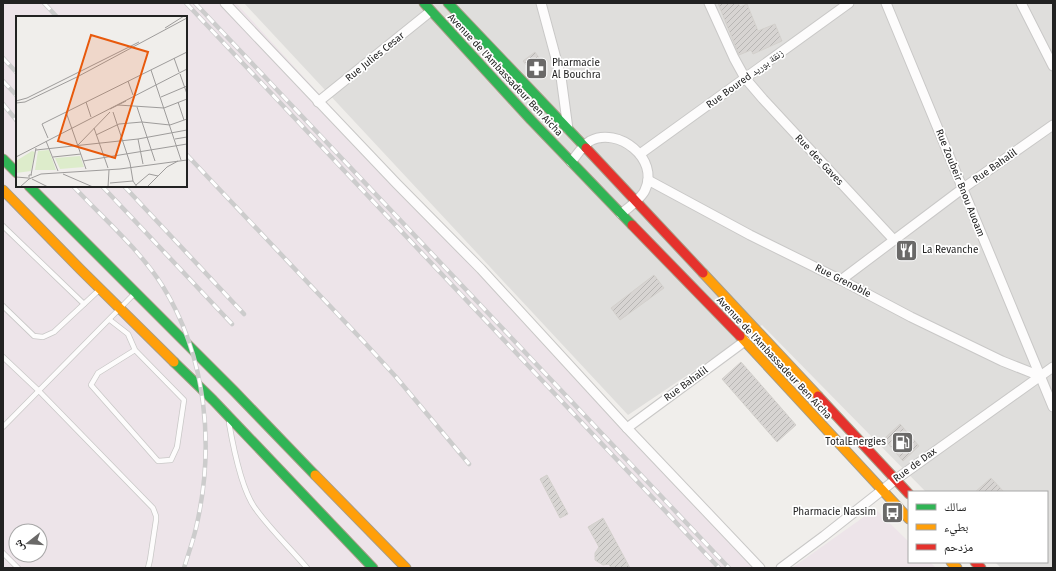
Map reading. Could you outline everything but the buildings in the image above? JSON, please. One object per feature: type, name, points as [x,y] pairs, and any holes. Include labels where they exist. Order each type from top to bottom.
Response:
[{"type":"main road","name":"Avenue de l'Ambassadeur Ben Aicha","points":[[424,3],[571,162],[745,341],[908,518]]},
{"type":"main road","name":"Avenue de l'Ambassadeur Ben Aicha","points":[[448,3],[584,146],[908,493]]},
{"type":"main road","points":[[4,163],[16,172]]},
{"type":"main road","points":[[31,187],[210,367],[406,568]]},
{"type":"main road","points":[[3,190],[100,289],[197,384],[373,568]]},
{"type":"main road","points":[[197,384],[210,367]]},
{"type":"street","points":[[225,3],[396,184],[481,269],[627,428],[760,568]]},
{"type":"street","points":[[541,3],[561,77],[568,129]]},
{"type":"street","name":"Rue des Gaves","points":[[709,3],[734,58],[745,78],[894,240]]},
{"type":"street","name":"Rue Boured زنقة بوريد","points":[[640,154],[849,3]]},
{"type":"street","name":"Rue Zoubeir Bnou Auoam","points":[[886,3],[1053,407]]},
{"type":"street","points":[[1021,3],[1053,66]]},
{"type":"street","name":"Rue Julies Cesar","points":[[318,102],[431,12]]},
{"type":"street","name":"Rue Bahalil","points":[[841,280],[962,189],[1053,125]]},
{"type":"street","points":[[571,162],[584,146],[591,141],[601,138],[617,139],[631,146],[640,154],[648,180],[645,190],[621,214]]},
{"type":"street","name":"Rue Grenoble","points":[[648,180],[750,235],[841,280],[911,317],[1002,361],[1040,376]]},
{"type":"street","name":"Rue Bahalil","points":[[627,428],[745,341]]},
{"type":"street","name":"Rue de Dax","points":[[781,568],[895,480],[1053,367]]},
{"type":"lane","points":[[3,226],[84,304]]},
{"type":"lane","points":[[3,306],[34,336],[43,337],[54,332],[100,289]]},
{"type":"lane","points":[[3,427],[136,293]]},
{"type":"lane","points":[[110,320],[128,334],[135,350],[184,400],[176,447],[171,460],[158,461],[91,386],[98,374],[135,350]]},
{"type":"lane","points":[[3,357],[39,391],[153,508],[156,520],[148,568]]},
{"type":"lane","points":[[228,416],[236,459],[254,507],[307,568]]},
{"type":"lane","points":[[3,553],[18,568]]},
{"type":"shaded area","points":[[3,3],[236,3],[754,568],[3,568]]},
{"type":"shaded area","points":[[244,3],[1053,3],[1053,568],[1001,568],[996,563],[1048,563],[1048,491],[925,491],[762,325],[628,415]]},
{"type":"shaded area","points":[[875,509],[908,541],[908,563],[931,563],[936,568],[792,568]]},
{"type":"railway","points":[[44,3],[56,16]]},
{"type":"railway","points":[[186,3],[719,568]]},
{"type":"railway","points":[[195,3],[729,568]]},
{"type":"railway","points":[[3,58],[16,72]]},
{"type":"railway","points":[[3,81],[16,95]]},
{"type":"railway","points":[[3,104],[16,120]]},
{"type":"railway","points":[[187,155],[365,343],[396,377],[469,464]]},
{"type":"railway","points":[[74,187],[120,234],[153,271],[177,313],[189,342],[198,372],[203,403],[205,466],[202,497],[196,528],[184,568]]},
{"type":"railway","points":[[103,187],[232,324]]},
{"type":"railway","points":[[125,187],[244,314]]},
{"type":"traffic: fast","points":[[424,3],[531,120],[632,225]]},
{"type":"traffic: fast","points":[[448,3],[586,148]]},
{"type":"traffic: fast","points":[[3,159],[16,172]]},
{"type":"traffic: fast","points":[[30,187],[234,391],[315,475]]},
{"type":"traffic: fast","points":[[174,362],[213,400],[373,568]]},
{"type":"traffic: slow","points":[[3,190],[174,362]]},
{"type":"traffic: slow","points":[[703,273],[818,396]]},
{"type":"traffic: slow","points":[[740,336],[908,518]]},
{"type":"traffic: slow","points":[[315,475],[406,568]]},
{"type":"traffic: slow","points":[[952,563],[957,568]]},
{"type":"traffic: jam","points":[[586,148],[703,273]]},
{"type":"traffic: jam","points":[[632,225],[740,336]]},
{"type":"traffic: jam","points":[[818,396],[908,493]]},
{"type":"traffic: jam","points":[[976,563],[981,568]]},
{"type":"place","name":"Pharmacie Al Bouchra","points":[[536,69]]},
{"type":"place","name":"La Revanche","points":[[906,250]]},
{"type":"place","name":"TotalEnergies","points":[[902,442]]},
{"type":"place","name":"Pharmacie Nassim","points":[[892,512]]}]
